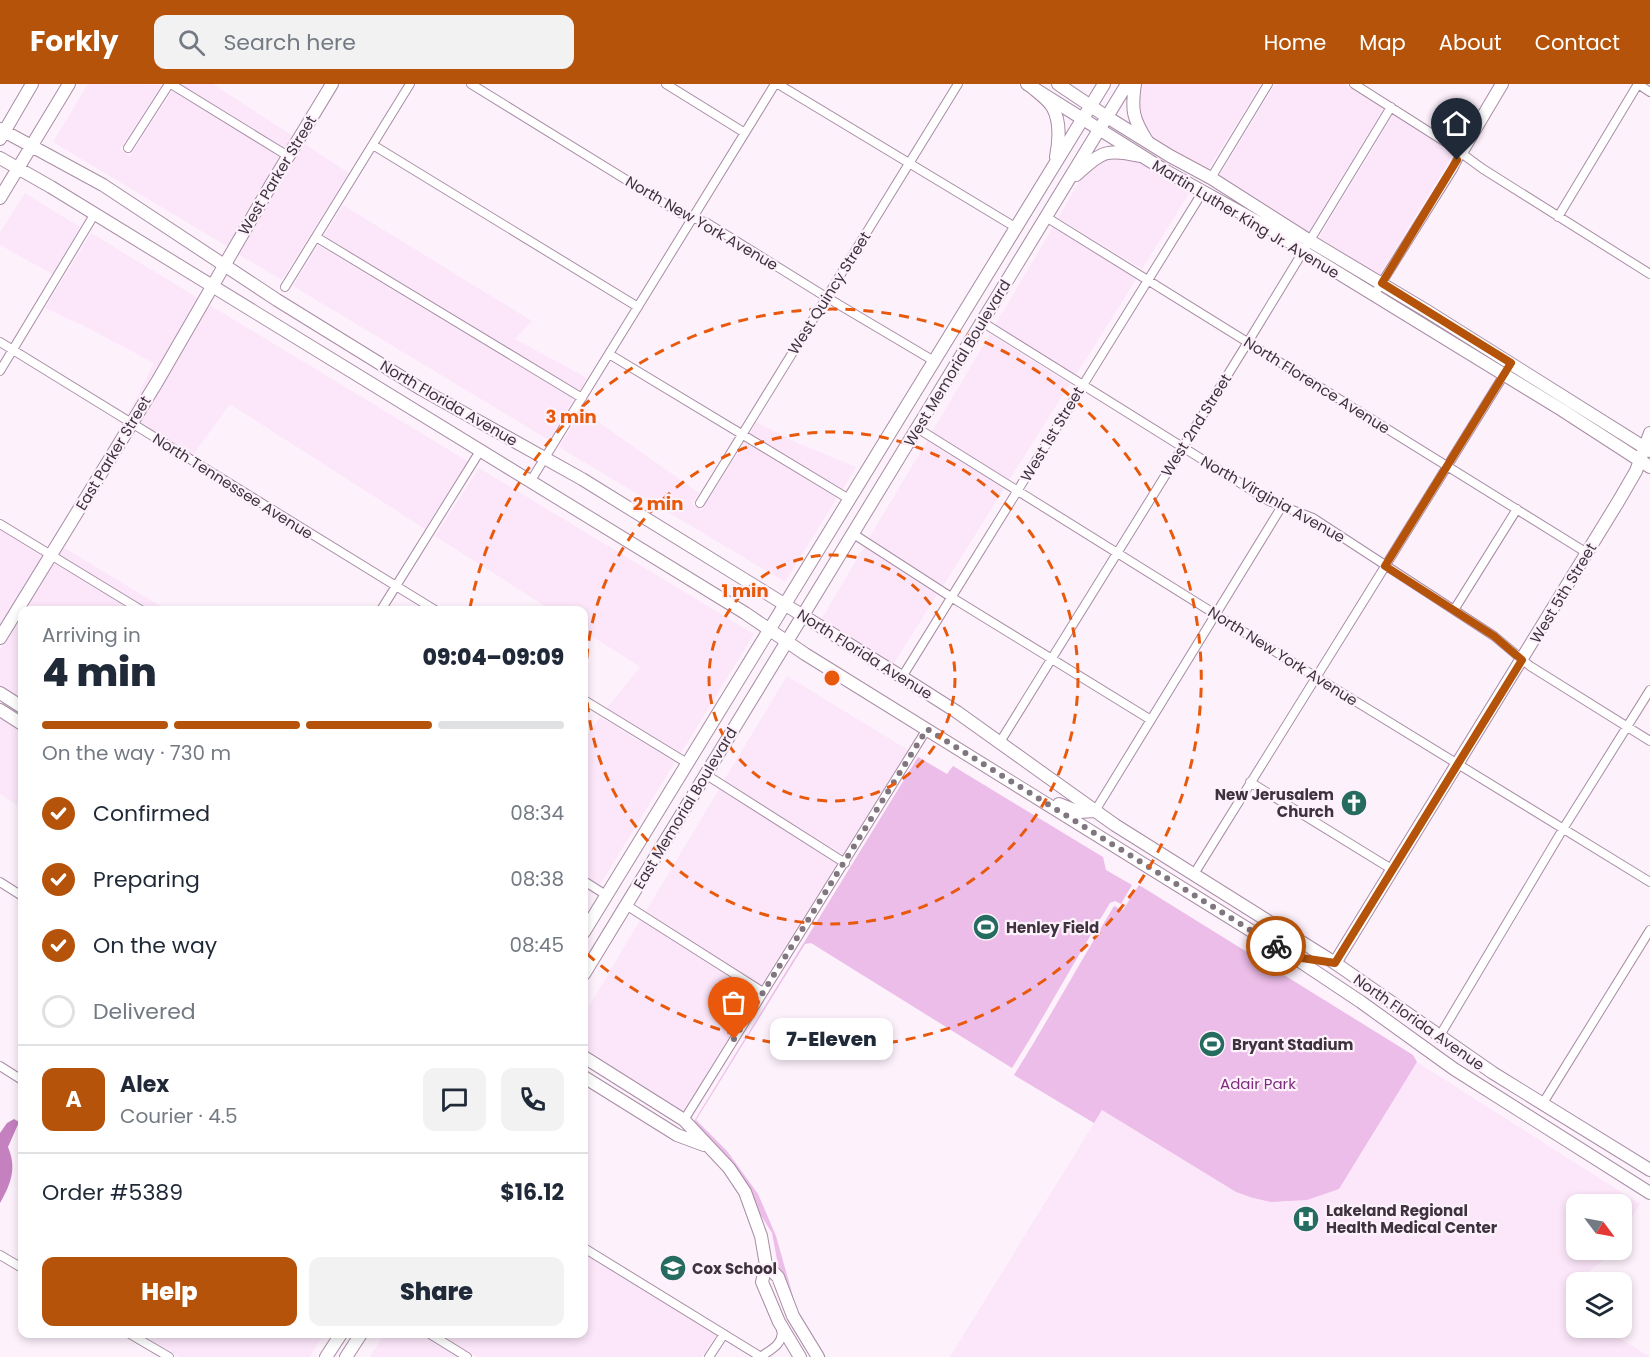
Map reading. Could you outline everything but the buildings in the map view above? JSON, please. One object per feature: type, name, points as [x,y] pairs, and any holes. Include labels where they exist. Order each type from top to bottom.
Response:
[{"type":"main road","points":[[1,133],[32,84]]},
{"type":"main road","points":[[0,198],[69,84]]},
{"type":"main road","name":"West Parker Street","points":[[224,267],[332,84]]},
{"type":"main road","name":"Martin Luther King Jr. Avenue","points":[[1059,84],[1107,117],[1211,178],[1374,295],[1504,375],[1646,456]]},
{"type":"main road","name":"West Memorial Boulevard","points":[[784,604],[1104,84]]},
{"type":"main road","name":"West Memorial Boulevard","points":[[786,641],[1127,84]]},
{"type":"main road","points":[[1135,84],[1132,111],[1135,122],[1147,141]]},
{"type":"main road","points":[[1461,153],[1502,84]]},
{"type":"main road","points":[[1029,86],[1053,108],[1059,138],[1056,163]]},
{"type":"main road","name":"Martin Luther King Jr. Avenue","points":[[1029,86],[1202,193],[1382,283],[1511,363],[1646,456]]},
{"type":"main road","name":"North Florida Avenue","points":[[1,133],[32,145],[103,185],[224,267],[421,388],[545,458],[902,677],[957,712],[1095,811],[1335,963],[1493,1073],[1650,1169]]},
{"type":"main road","points":[[1068,182],[1103,153],[1120,151],[1140,156]]},
{"type":"main road","name":"North Florida Avenue","points":[[0,158],[769,629],[897,711],[1295,957],[1454,1069],[1650,1193]]},
{"type":"main road","name":"East Parker Street","points":[[20,606],[224,267]]},
{"type":"main road","name":"West 5th Street","points":[[1335,963],[1646,456],[1650,433]]},
{"type":"main road","name":"East Memorial Boulevard","points":[[588,925],[784,604]]},
{"type":"main road","name":"East Parker Street","points":[[0,638],[18,609]]},
{"type":"main road","name":"East Memorial Boulevard","points":[[588,967],[786,641]]},
{"type":"main road","points":[[0,693],[18,704]]},
{"type":"main road","points":[[0,710],[18,721]]},
{"type":"main road","points":[[897,711],[924,719],[1062,806],[1079,812],[1095,811]]},
{"type":"main road","points":[[1295,957],[1335,963]]},
{"type":"main road","points":[[588,1060],[684,1120],[729,1167],[746,1192],[761,1236],[766,1265],[762,1282],[779,1322],[800,1357]]},
{"type":"main road","points":[[588,1079],[677,1135],[708,1146]]},
{"type":"main road","points":[[766,1265],[778,1277],[793,1317],[818,1357]]},
{"type":"main road","points":[[326,1357],[338,1338]]},
{"type":"main road","points":[[346,1357],[358,1338]]},
{"type":"street","points":[[128,148],[170,84],[288,156]]},
{"type":"street","points":[[285,286],[410,84]]},
{"type":"street","name":"North New York Avenue","points":[[471,84],[680,213],[708,223],[934,361]]},
{"type":"street","points":[[666,84],[745,133]]},
{"type":"street","points":[[530,482],[777,84],[1015,227]]},
{"type":"street","name":"West Quincy Street","points":[[700,503],[958,84]]},
{"type":"street","points":[[1211,178],[1268,84]]},
{"type":"street","points":[[1354,84],[1650,274]]},
{"type":"street","points":[[1558,217],[1638,84],[1650,92]]},
{"type":"street","name":"West 2nd Street","points":[[1000,742],[1391,107]]},
{"type":"street","points":[[374,145],[638,307]]},
{"type":"street","points":[[1374,295],[1461,153]]},
{"type":"street","name":"West 1st Street","points":[[902,677],[1202,193]]},
{"type":"street","points":[[0,371],[94,215]]},
{"type":"street","name":"North Florence Avenue","points":[[1046,217],[1587,553]]},
{"type":"street","points":[[316,237],[582,398]]},
{"type":"street","name":"North Virginia Avenue","points":[[982,322],[1269,501],[1313,518],[1494,636],[1530,666],[1650,741]]},
{"type":"street","name":"North Tennessee Avenue","points":[[0,342],[428,606]]},
{"type":"street","points":[[609,354],[849,499]]},
{"type":"street","points":[[1194,874],[1511,363]]},
{"type":"street","name":"North New York Avenue","points":[[917,428],[1650,882]]},
{"type":"street","points":[[384,606],[480,452]]},
{"type":"street","points":[[1095,811],[1282,506]]},
{"type":"street","points":[[1454,610],[1517,509]]},
{"type":"street","points":[[0,524],[134,606]]},
{"type":"street","points":[[852,533],[1151,720]]},
{"type":"street","points":[[1439,1037],[1563,829],[1650,690]]},
{"type":"street","points":[[588,702],[687,763]]},
{"type":"street","points":[[684,1120],[927,729]]},
{"type":"street","points":[[705,774],[845,863]]},
{"type":"street","points":[[1250,782],[1393,870]]},
{"type":"street","points":[[0,882],[18,893]]},
{"type":"street","points":[[588,884],[606,895]]},
{"type":"street","points":[[626,905],[764,992]]},
{"type":"street","points":[[1543,1103],[1650,930]]},
{"type":"street","points":[[0,1066],[18,1077]]},
{"type":"street","points":[[588,1250],[760,1357],[780,1342],[782,1335],[779,1322]]},
{"type":"street","points":[[0,1255],[18,1266]]},
{"type":"street","points":[[710,1357],[724,1334]]},
{"type":"street","points":[[137,1338],[169,1357]]},
{"type":"street","points":[[436,1338],[467,1357]]},
{"type":"shaded area","points":[[88,84],[162,85],[120,149],[130,156],[172,91],[280,157],[228,247],[53,142]]},
{"type":"shaded area","points":[[181,84],[213,84],[293,136],[285,148]]},
{"type":"shaded area","points":[[1141,84],[1261,84],[1208,170],[1151,137],[1140,120],[1138,110]]},
{"type":"shaded area","points":[[1275,84],[1344,84],[1383,109],[1308,233],[1219,176]]},
{"type":"shaded area","points":[[1393,115],[1453,154],[1379,276],[1318,239]]},
{"type":"shaded area","points":[[303,143],[349,173],[282,280],[238,254]]},
{"type":"shaded area","points":[[1112,157],[1139,161],[1190,192],[1142,269],[1058,218],[1082,177]]},
{"type":"shaded area","points":[[25,193],[80,227],[52,274],[0,245],[0,232]]},
{"type":"shaded area","points":[[343,205],[532,321],[515,339],[587,378],[580,391],[324,236]]},
{"type":"shaded area","points":[[1053,227],[1137,278],[1076,375],[995,325]]},
{"type":"shaded area","points":[[91,233],[198,298],[129,416],[154,363],[45,308]]},
{"type":"shaded area","points":[[318,245],[574,399],[549,440],[293,286]]},
{"type":"shaded area","points":[[208,304],[469,462],[425,529],[230,404],[193,455],[139,422]]},
{"type":"shaded area","points":[[990,334],[1070,384],[1009,480],[932,432]]},
{"type":"shaded area","points":[[582,410],[699,493],[692,504],[702,510],[744,442],[837,498],[785,582],[559,447]]},
{"type":"shaded area","points":[[756,422],[800,444],[856,467],[843,489],[750,433]]},
{"type":"shaded area","points":[[927,441],[1004,489],[943,586],[869,538]]},
{"type":"shaded area","points":[[479,468],[754,634],[681,753],[607,708],[640,667],[588,634],[588,606],[545,606],[435,536]]},
{"type":"shaded area","points":[[0,530],[43,557],[0,627]]},
{"type":"shaded area","points":[[63,547],[160,606],[144,606],[59,554]]},
{"type":"shaded area","points":[[864,547],[937,595],[893,665],[821,620]]},
{"type":"shaded area","points":[[53,563],[124,606],[26,606]]},
{"type":"shaded area","points":[[18,620],[18,698],[0,687],[0,650]]},
{"type":"shaded area","points":[[787,676],[908,750],[843,855],[724,780]]},
{"type":"shaded area","points":[[0,716],[18,727],[18,805],[0,794]]},
{"type":"shaded area","points":[[600,717],[675,762],[600,885],[588,878],[588,733]]},
{"type":"shaded area","points":[[719,789],[837,864],[761,985],[646,911]]},
{"type":"shaded area","points":[[640,920],[756,994],[682,1113],[588,1053],[588,1008]]},
{"type":"shaded area","name":"Lakeland Regional Health Medical Center","points":[[1417,1062],[1624,1194],[1566,1194],[1566,1260],[1604,1260],[1588,1272],[1566,1272],[1566,1338],[1620,1338],[1650,1357],[950,1357],[1102,1110],[1236,1192],[1253,1198],[1286,1202],[1339,1189]]},
{"type":"shaded area","points":[[14,1119],[18,1121],[8,1147],[12,1162],[12,1176],[0,1203],[0,1133],[7,1123]]},
{"type":"shaded area","name":"Lakeland Regional Health Medical Center","points":[[1632,1199],[1640,1204],[1632,1217]]},
{"type":"shaded area","points":[[588,1256],[716,1335],[702,1357],[477,1357],[446,1338],[588,1338]]},
{"type":"shaded area","points":[[148,1338],[322,1338],[310,1357],[179,1357]]},
{"type":"shaded area","points":[[382,1338],[426,1338],[457,1357],[370,1357]]},
{"type":"green space","name":"Henley Field","points":[[918,757],[947,774],[953,766],[1103,857],[1106,870],[1132,885],[1121,904],[1115,901],[1110,903],[1012,1068],[811,943],[805,944],[696,1120],[727,1151],[758,1194],[776,1236],[796,1307],[804,1324],[826,1357],[817,1357],[785,1302],[772,1233],[757,1209],[750,1189],[714,1146],[715,1143],[711,1142],[693,1123]]},
{"type":"green space","name":"Adair Park","points":[[1139,885],[1413,1055],[1417,1062],[1339,1189],[1307,1200],[1271,1202],[1253,1198],[1236,1192],[1102,1110],[1094,1123],[1014,1075],[1114,906],[1123,910]]},
{"type":"way so far","points":[[734,1039],[927,729],[1276,946]]},
{"type":"place","name":"New Jerusalem Church","points":[[1354,803]]},
{"type":"place","name":"Henley Field","points":[[986,927]]},
{"type":"place","name":"7-Eleven","points":[[734,1039]]},
{"type":"place","name":"Bryant Stadium","points":[[1212,1044]]},
{"type":"place","name":"Lakeland Regional Health Medical Center","points":[[1306,1219]]},
{"type":"place","name":"Cox School","points":[[673,1268]]},
{"type":"route","points":[[1276,946],[1295,957],[1316,962],[1335,963],[1522,660],[1494,636],[1385,566],[1511,363],[1382,283],[1457,160]]}]
